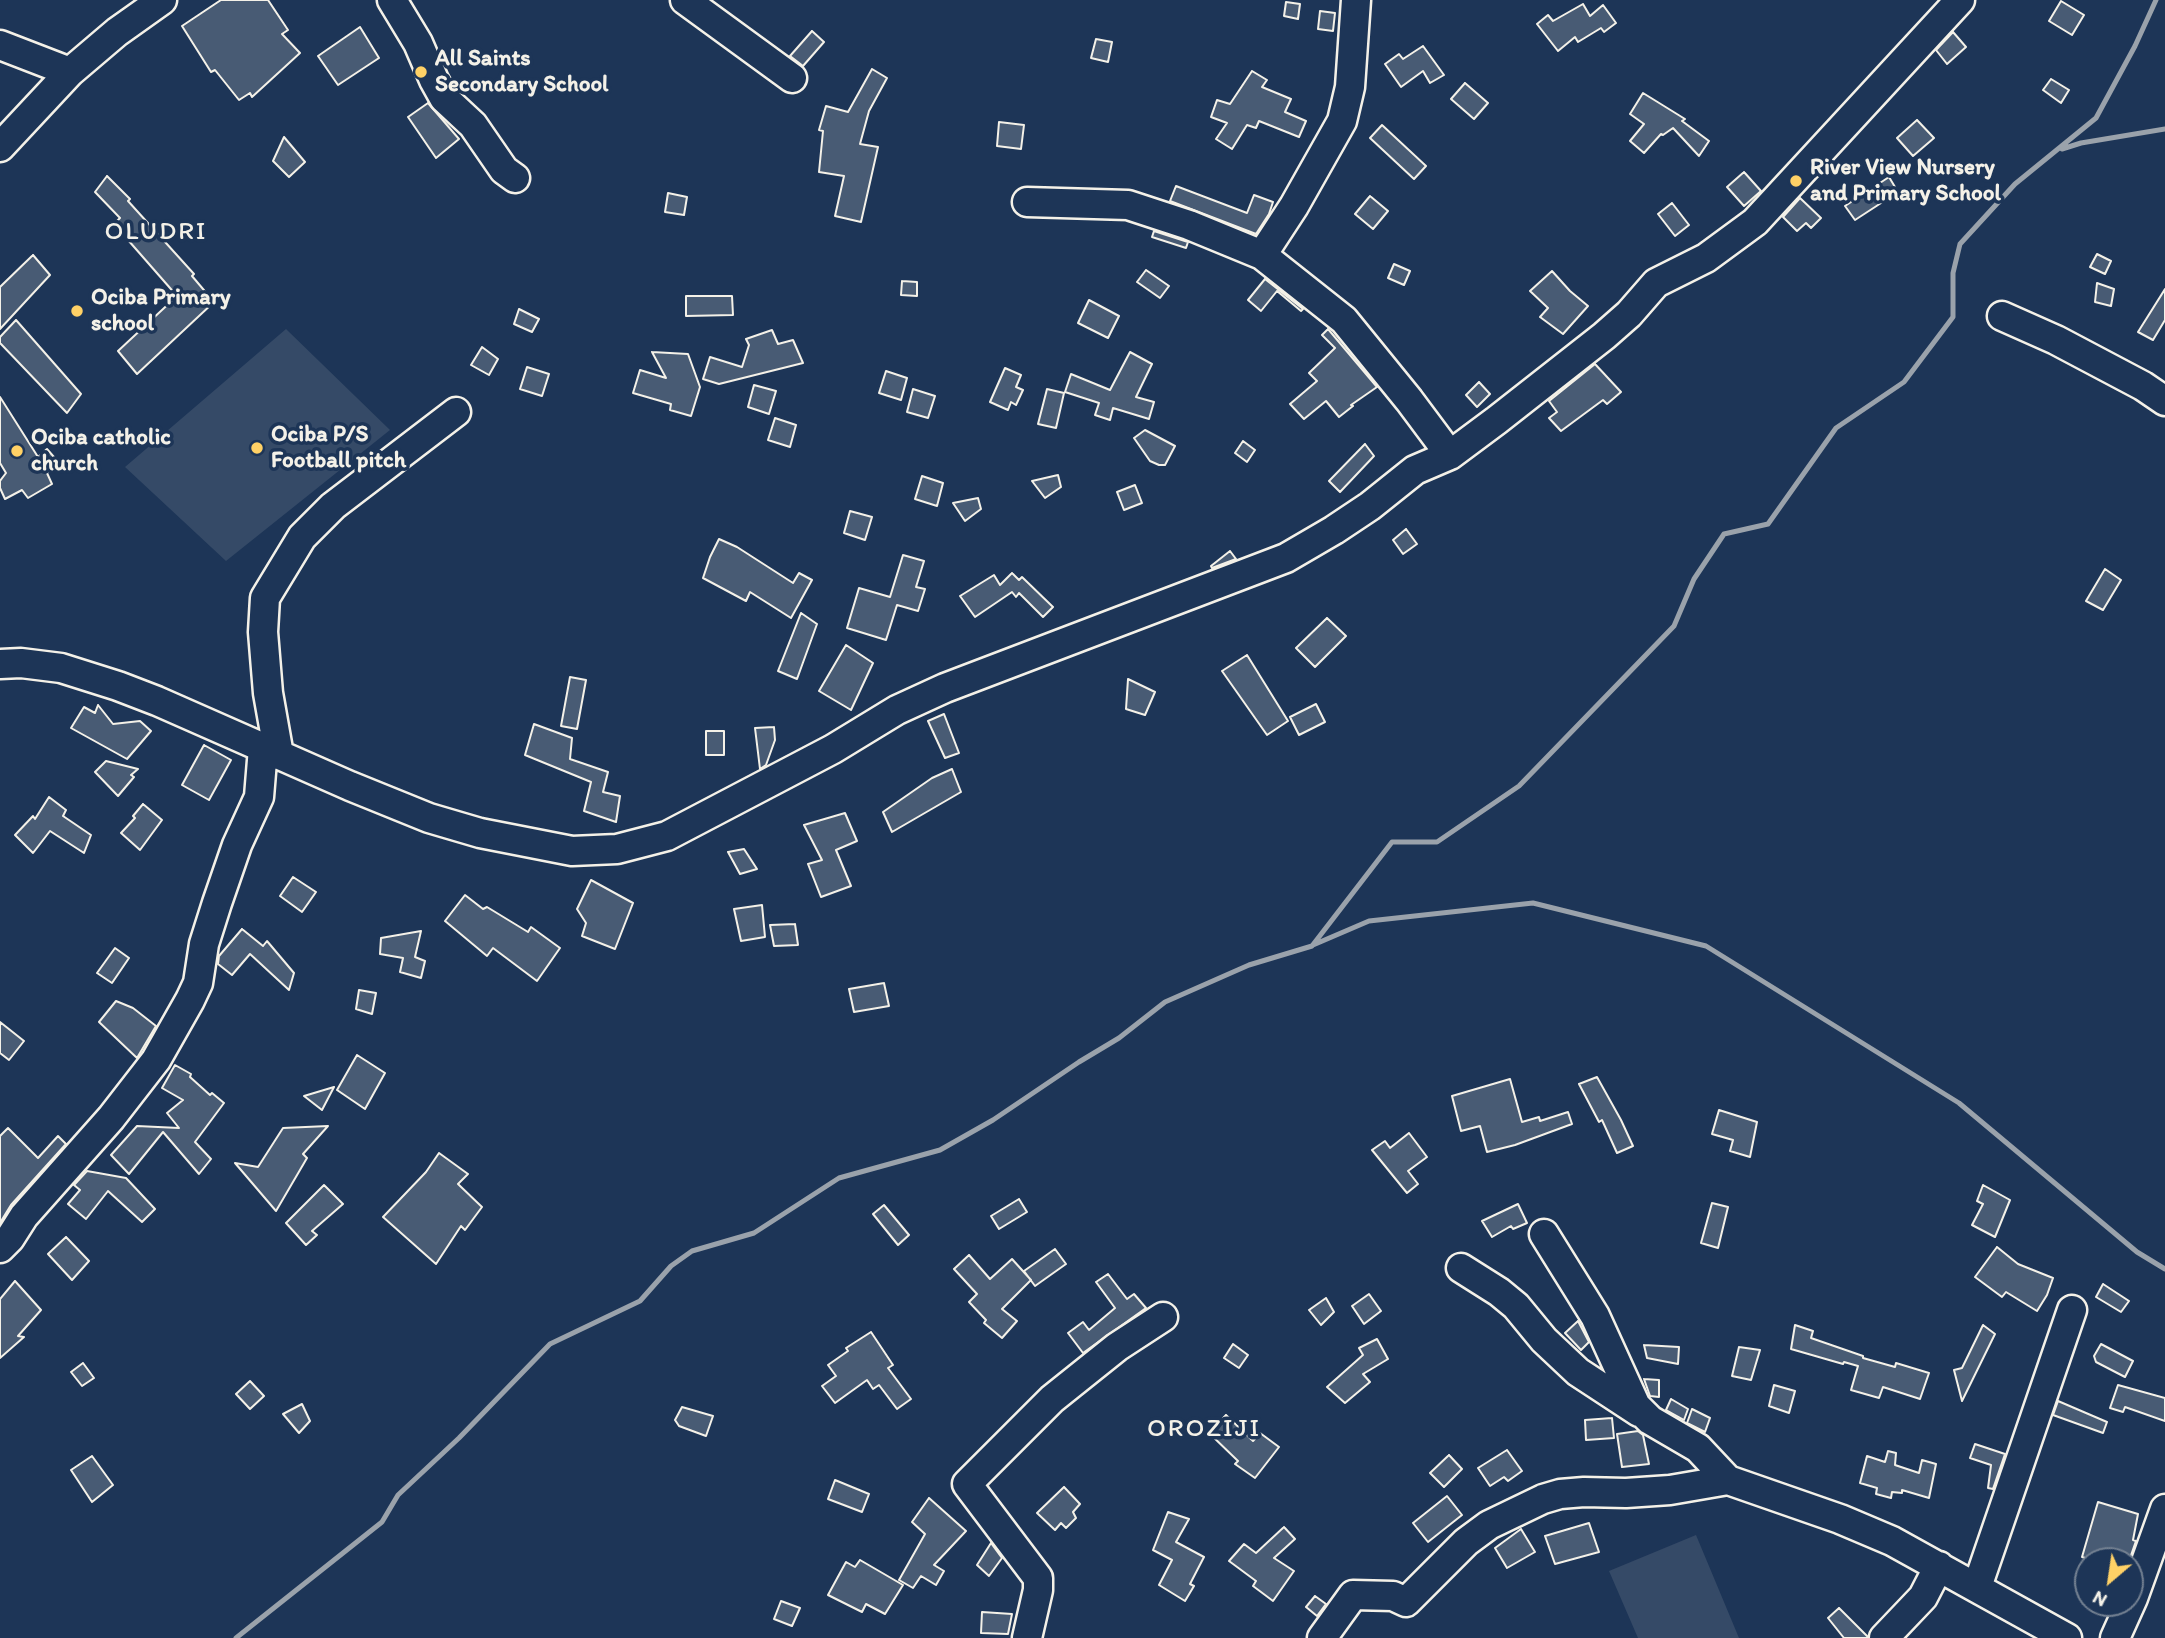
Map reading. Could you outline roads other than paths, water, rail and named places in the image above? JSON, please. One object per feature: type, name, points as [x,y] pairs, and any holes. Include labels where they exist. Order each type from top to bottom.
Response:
[{"type":"street","points":[[0,147],[70,72],[117,32],[162,0]]},
{"type":"street","points":[[392,0],[422,50],[444,98],[473,125],[504,170],[515,178]]},
{"type":"street","points":[[685,0],[792,78]]},
{"type":"street","points":[[1262,255],[1294,206],[1342,121],[1350,87],[1356,0]]},
{"type":"street","points":[[0,664],[22,663],[61,668],[157,701],[429,818],[480,833],[572,851],[617,849],[667,836],[833,749],[897,710],[945,688],[1286,558],[1343,524],[1415,470],[1450,455],[1604,336],[1629,314],[1656,283],[1706,258],[1755,222],[1960,0]]},
{"type":"street","points":[[0,45],[70,72]]},
{"type":"street","points":[[1027,202],[1128,205],[1189,225],[1262,255],[1343,320],[1450,455]]},
{"type":"street","points":[[2002,316],[2056,340],[2143,386],[2165,401]]},
{"type":"street","points":[[0,1248],[24,1216],[111,1118],[156,1060],[198,983],[199,963],[217,903],[237,845],[259,797],[271,751],[263,632],[265,598],[302,537],[333,506],[456,412]]},
{"type":"street","points":[[1544,1234],[1595,1315],[1642,1413]]},
{"type":"street","points":[[1461,1268],[1508,1299],[1544,1340],[1578,1372],[1698,1448],[1728,1480],[1840,1519],[1892,1541],[2067,1638]]},
{"type":"street","points":[[1977,1587],[2072,1310]]},
{"type":"street","points":[[1027,1638],[1038,1590],[1038,1578],[967,1484],[1052,1399],[1117,1347],[1163,1317]]},
{"type":"street","points":[[1322,1638],[1353,1595],[1392,1596],[1406,1602],[1466,1542],[1489,1525],[1543,1499],[1584,1492],[1670,1490],[1728,1480]]},
{"type":"street","points":[[2115,1638],[2133,1598],[2165,1509]]},
{"type":"street","points":[[1884,1638],[1923,1597],[1939,1566]]},
{"type":"waterway","points":[[236,1638],[382,1522],[398,1495],[459,1438],[550,1344],[640,1301],[671,1266],[692,1251],[754,1233],[839,1178],[940,1150],[993,1120],[1119,1038],[1165,1002],[1249,965],[1312,946],[1392,842],[1437,842],[1519,786],[1674,626],[1694,579],[1724,534],[1768,524],[1836,428],[1904,382],[1953,317],[1953,273],[1960,244],[2015,184],[2096,118],[2135,46],[2156,0]]},
{"type":"waterway","points":[[2062,149],[2081,143],[2165,129]]},
{"type":"waterway","points":[[1313,945],[1369,921],[1533,903],[1706,946],[1959,1103],[2137,1252],[2165,1269]]},
{"type":"place","name":"All Saints Secondary School","points":[[421,72]]},
{"type":"place","name":"River View Nursery and Primary School","points":[[1796,181]]},
{"type":"place","name":"Ociba Primary school","points":[[77,311]]},
{"type":"place","name":"Ociba P/S Football pitch","points":[[257,448]]},
{"type":"place","name":"Ociba catholic church","points":[[17,451]]},
{"type":"district","name":"OLUDRI","points":[[156,232]]},
{"type":"district","name":"OROZIJI","points":[[1204,1429]]}]
